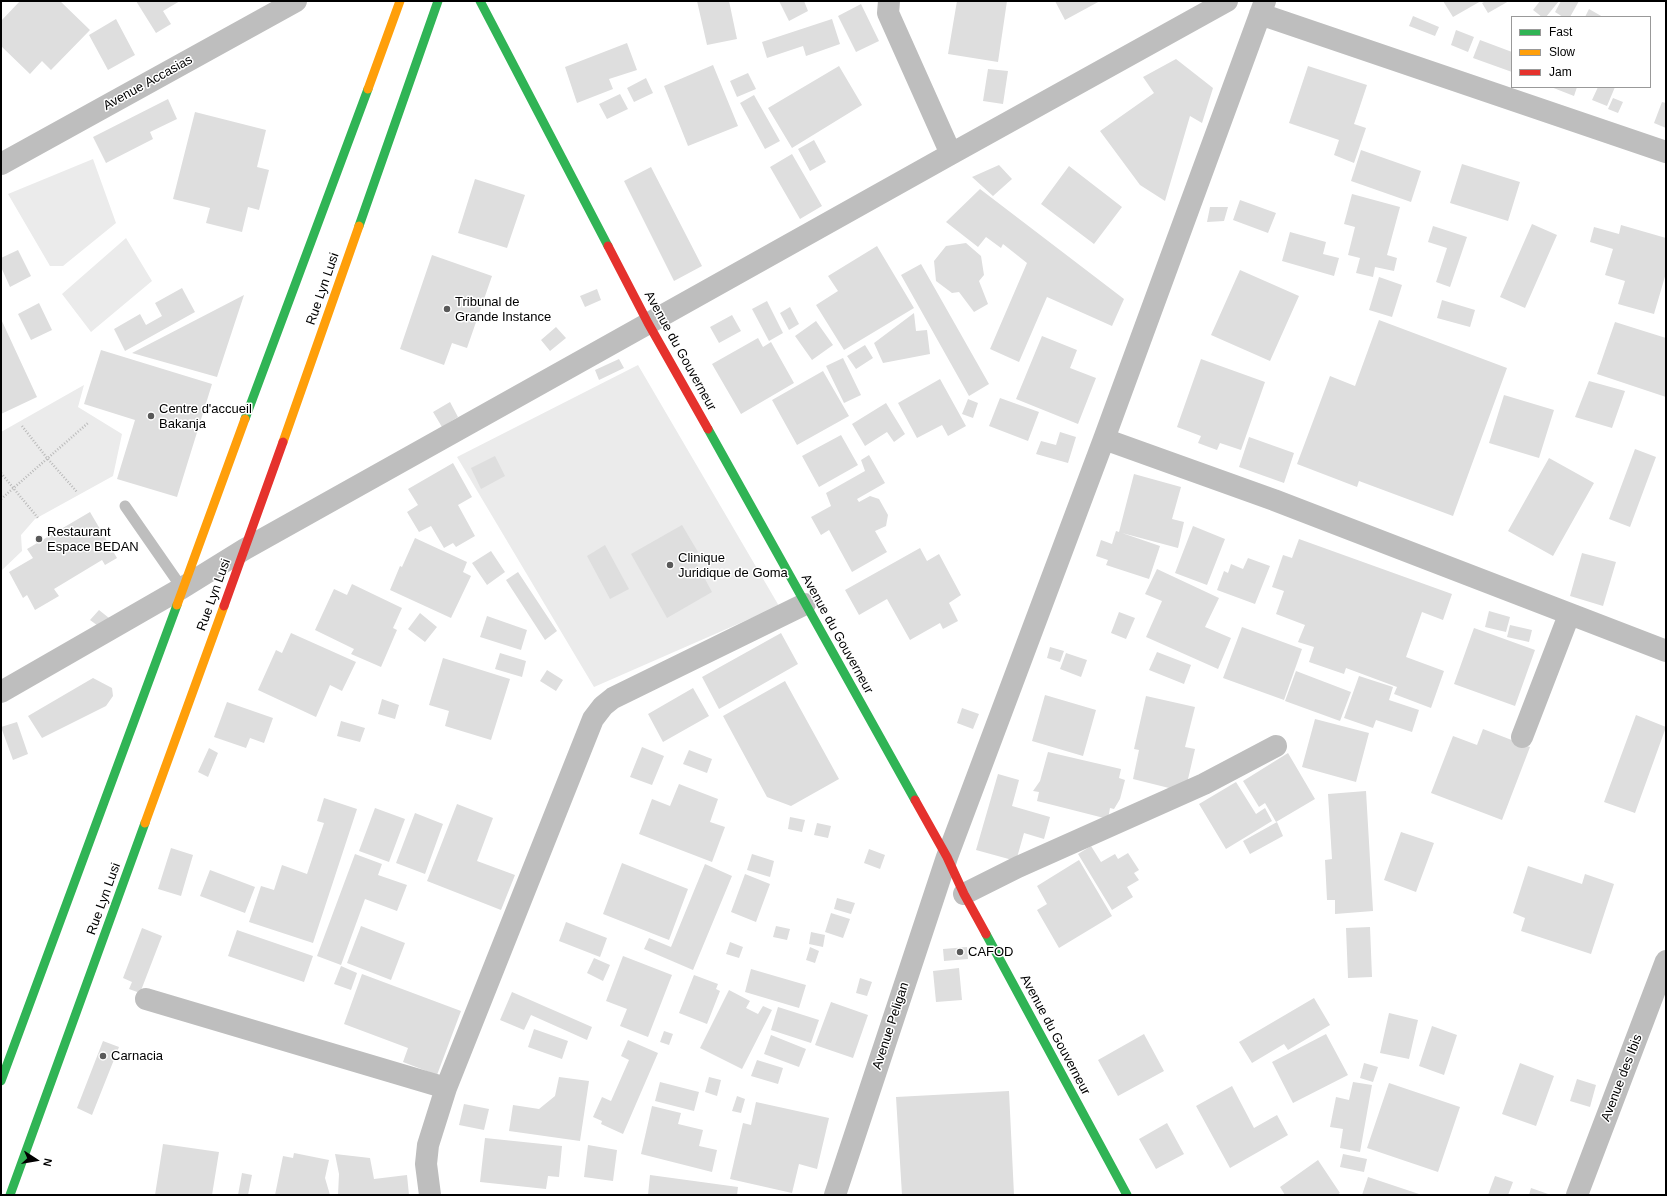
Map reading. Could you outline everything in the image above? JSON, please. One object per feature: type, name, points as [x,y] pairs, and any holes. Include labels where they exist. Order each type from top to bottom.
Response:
[{"type":"main road","points":[[1,1081],[400,1]]},
{"type":"main road","name":"Rue Lyn Lusi","points":[[10,1195],[245,549],[438,1]]},
{"type":"main road","name":"Avenue du Gouverneur","points":[[480,1],[648,323],[947,857],[964,894],[1127,1195]]},
{"type":"street","name":"Avenue Accasias","points":[[1,164],[296,1]]},
{"type":"street","points":[[889,1],[888,13],[951,154]]},
{"type":"street","points":[[1,692],[182,588],[245,549],[1227,1]]},
{"type":"street","points":[[1262,7],[1666,152]]},
{"type":"street","name":"Avenue Peligan","points":[[835,1195],[947,857],[1104,438],[1262,7]]},
{"type":"street","points":[[1104,438],[1303,511],[1666,651]]},
{"type":"street","points":[[430,1195],[426,1164],[428,1144],[446,1088],[593,719],[603,706],[613,698],[805,604]]},
{"type":"street","points":[[1522,737],[1569,614]]},
{"type":"street","points":[[964,894],[1018,867],[1204,784],[1276,746]]},
{"type":"street","name":"Avenue des Ibis","points":[[1577,1195],[1666,961]]},
{"type":"street","points":[[146,999],[446,1088]]},
{"type":"lane","points":[[125,506],[182,588]]},
{"type":"path","points":[[1,499],[88,422]]},
{"type":"path","points":[[22,426],[47,458],[78,492]]},
{"type":"path","points":[[1,473],[38,518]]},
{"type":"shaded area","points":[[93,159],[116,223],[63,266],[50,266],[8,194]]},
{"type":"shaded area","points":[[126,238],[152,281],[91,332],[62,294]]},
{"type":"shaded area","points":[[638,365],[779,606],[594,687],[457,457]]},
{"type":"shaded area","points":[[84,385],[78,407],[122,434],[113,476],[35,519],[21,535],[22,551],[1,571],[1,432]]},
{"type":"building","points":[[20,1],[60,1],[90,30],[51,70],[42,61],[30,74],[1,46],[1,21]]},
{"type":"building","points":[[136,1],[180,1],[163,11],[171,24],[156,33]]},
{"type":"building","points":[[697,1],[729,1],[737,39],[707,45]]},
{"type":"building","points":[[779,1],[804,1],[808,11],[789,21]]},
{"type":"building","points":[[957,1],[1007,1],[998,62],[948,54]]},
{"type":"building","points":[[1055,1],[1100,1],[1065,20]]},
{"type":"building","points":[[1443,1],[1481,1],[1453,17]]},
{"type":"building","points":[[1486,1],[1509,1],[1488,13],[1482,3]]},
{"type":"building","points":[[1540,1],[1559,1],[1547,16],[1541,16],[1533,10]]},
{"type":"building","points":[[1561,1],[1579,1],[1571,16],[1561,16],[1555,12]]},
{"type":"building","points":[[861,4],[879,41],[856,52],[838,16]]},
{"type":"building","points":[[1589,9],[1601,16],[1586,16]]},
{"type":"building","points":[[1413,16],[1439,27],[1435,36],[1409,26]]},
{"type":"building","points":[[116,19],[135,55],[108,70],[89,35]]},
{"type":"building","points":[[832,19],[840,44],[806,56],[803,46],[767,58],[762,42]]},
{"type":"building","points":[[1456,30],[1474,37],[1468,52],[1451,45]]},
{"type":"building","points":[[1480,40],[1511,52],[1511,72],[1473,58]]},
{"type":"building","points":[[627,43],[637,70],[609,79],[613,89],[577,103],[565,67]]},
{"type":"building","points":[[1176,59],[1213,88],[1202,123],[1190,116],[1165,201],[1140,185],[1100,131],[1154,93],[1143,77]]},
{"type":"building","points":[[713,65],[738,126],[688,146],[664,86]]},
{"type":"building","points":[[839,66],[862,105],[792,148],[768,108]]},
{"type":"building","points":[[1308,66],[1367,85],[1354,124],[1366,128],[1354,163],[1334,155],[1339,140],[1289,123]]},
{"type":"building","points":[[988,69],[1008,71],[1003,104],[983,101]]},
{"type":"building","points":[[748,73],[756,89],[737,97],[730,81]]},
{"type":"building","points":[[646,78],[653,93],[634,102],[627,88]]},
{"type":"building","points":[[1554,88],[1577,88],[1574,96]]},
{"type":"building","points":[[1598,88],[1615,88],[1607,106],[1592,100]]},
{"type":"building","points":[[620,94],[628,109],[607,119],[599,104]]},
{"type":"building","points":[[754,95],[780,141],[765,149],[740,103]]},
{"type":"building","points":[[1613,98],[1623,102],[1618,113],[1608,109]]},
{"type":"building","points":[[168,99],[177,119],[150,132],[153,139],[106,163],[93,137]]},
{"type":"building","points":[[1662,102],[1666,103],[1666,128],[1654,123]]},
{"type":"building","points":[[195,112],[266,130],[257,167],[269,170],[259,210],[248,207],[242,232],[206,223],[210,208],[173,199]]},
{"type":"building","points":[[814,140],[826,162],[810,171],[798,149]]},
{"type":"building","points":[[1361,150],[1421,171],[1411,202],[1351,181]]},
{"type":"building","points":[[792,154],[822,206],[800,219],[770,167]]},
{"type":"building","points":[[1462,164],[1520,182],[1508,221],[1450,203]]},
{"type":"building","points":[[999,165],[1012,179],[993,196],[972,177]]},
{"type":"building","points":[[1069,166],[1122,207],[1094,244],[1041,204]]},
{"type":"building","points":[[651,167],[702,266],[674,281],[624,181]]},
{"type":"building","points":[[475,179],[525,195],[507,248],[458,233]]},
{"type":"building","points":[[980,189],[1124,299],[1112,326],[1047,297],[1019,362],[990,349],[1027,263],[1003,244],[1001,248],[986,237],[978,247],[946,222]]},
{"type":"building","points":[[1352,194],[1400,207],[1387,255],[1397,258],[1394,271],[1375,267],[1373,277],[1356,273],[1360,258],[1348,255],[1355,227],[1344,224]]},
{"type":"building","points":[[1240,200],[1276,213],[1268,233],[1233,220]]},
{"type":"building","points":[[1210,207],[1228,207],[1224,221],[1207,222]]},
{"type":"building","points":[[1532,224],[1557,235],[1525,308],[1500,297]]},
{"type":"building","points":[[1621,225],[1666,238],[1666,273],[1654,314],[1618,304],[1625,281],[1605,275],[1613,249],[1590,242],[1594,227],[1619,234]]},
{"type":"building","points":[[1433,226],[1467,237],[1450,287],[1436,282],[1447,248],[1428,242]]},
{"type":"building","points":[[1290,232],[1326,242],[1323,254],[1339,258],[1334,276],[1282,261]]},
{"type":"building","points":[[966,243],[981,256],[984,275],[979,281],[988,304],[974,312],[959,292],[952,293],[936,281],[934,261],[946,246]]},
{"type":"building","points":[[877,246],[914,308],[844,350],[816,305],[838,291],[828,276]]},
{"type":"building","points":[[18,250],[31,276],[10,287],[1,267],[1,258]]},
{"type":"building","name":"Tribunal de Grande Instance","points":[[432,255],[492,276],[467,348],[452,343],[444,365],[400,349]]},
{"type":"building","points":[[921,264],[989,384],[969,396],[901,275]]},
{"type":"building","points":[[1240,270],[1299,296],[1270,361],[1211,335]]},
{"type":"building","points":[[1379,277],[1402,285],[1392,317],[1369,310]]},
{"type":"building","points":[[182,288],[195,312],[125,351],[114,329],[140,314],[146,325],[162,316],[155,303]]},
{"type":"building","points":[[597,289],[601,300],[585,307],[580,296]]},
{"type":"building","points":[[244,295],[217,377],[132,353]]},
{"type":"building","points":[[1442,300],[1475,310],[1470,327],[1437,318]]},
{"type":"building","points":[[767,301],[783,333],[769,341],[752,309]]},
{"type":"building","points":[[39,303],[52,330],[31,340],[18,314]]},
{"type":"building","points":[[790,307],[799,324],[789,330],[780,313]]},
{"type":"building","points":[[914,313],[916,331],[927,330],[930,354],[883,363],[874,343]]},
{"type":"building","points":[[732,315],[741,331],[719,343],[710,327]]},
{"type":"building","points":[[1,319],[37,397],[1,414]]},
{"type":"building","points":[[1379,320],[1507,368],[1453,516],[1359,481],[1357,487],[1297,464],[1330,376],[1355,386]]},
{"type":"building","points":[[816,321],[833,345],[812,360],[795,336]]},
{"type":"building","points":[[1615,322],[1666,338],[1666,397],[1597,374]]},
{"type":"building","points":[[556,327],[566,338],[550,351],[541,340]]},
{"type":"building","points":[[1042,336],[1077,350],[1070,368],[1096,378],[1078,424],[1016,399]]},
{"type":"building","points":[[758,338],[763,347],[771,342],[794,383],[741,414],[712,364]]},
{"type":"building","points":[[865,345],[873,358],[856,369],[847,356]]},
{"type":"building","points":[[101,350],[212,384],[177,497],[117,479],[135,420],[84,404]]},
{"type":"building","points":[[843,358],[861,395],[844,403],[826,366]]},
{"type":"building","points":[[619,359],[624,368],[599,380],[595,370]]},
{"type":"building","points":[[1201,359],[1265,382],[1241,450],[1220,443],[1217,450],[1198,443],[1201,436],[1177,427]]},
{"type":"building","points":[[823,371],[849,416],[797,445],[772,400]]},
{"type":"building","points":[[940,379],[966,426],[948,436],[942,425],[917,438],[898,403]]},
{"type":"building","points":[[1589,381],[1625,391],[1612,428],[1575,417]]},
{"type":"building","points":[[1504,395],[1554,410],[1539,458],[1489,443]]},
{"type":"building","points":[[1000,398],[1039,412],[1028,441],[989,426]]},
{"type":"building","points":[[968,399],[978,403],[973,418],[962,414]]},
{"type":"building","points":[[450,402],[458,417],[442,427],[433,412]]},
{"type":"building","points":[[886,403],[905,434],[894,442],[887,432],[865,446],[852,424]]},
{"type":"building","points":[[1060,432],[1076,437],[1068,463],[1036,454],[1041,441],[1056,445]]},
{"type":"building","points":[[841,435],[858,465],[819,487],[802,456]]},
{"type":"building","points":[[1249,437],[1294,453],[1284,483],[1239,467]]},
{"type":"building","points":[[1635,449],[1656,457],[1630,527],[1609,519]]},
{"type":"building","points":[[869,455],[885,483],[857,499],[859,502],[870,496],[879,499],[888,515],[886,526],[875,531],[887,552],[852,572],[829,530],[821,535],[811,517],[831,506],[826,493],[865,471],[861,460]]},
{"type":"building","points":[[495,456],[505,476],[481,489],[471,468]]},
{"type":"building","points":[[1549,458],[1594,483],[1553,556],[1508,531]]},
{"type":"building","points":[[453,463],[472,497],[458,505],[475,536],[456,547],[453,543],[444,548],[431,526],[419,532],[407,512],[418,505],[408,489]]},
{"type":"building","points":[[1134,474],[1181,487],[1172,519],[1184,522],[1178,548],[1122,533],[1160,546],[1149,579],[1106,565],[1108,560],[1096,556],[1101,540],[1112,544],[1116,531],[1119,532]]},
{"type":"building","points":[[90,512],[117,558],[105,565],[102,560],[54,589],[59,596],[35,610],[27,595],[23,598],[9,572],[33,558],[27,549]]},
{"type":"building","points":[[682,525],[698,552],[692,555],[712,592],[667,618],[631,554]]},
{"type":"building","points":[[1193,526],[1225,539],[1207,585],[1175,573]]},
{"type":"building","points":[[415,538],[467,562],[463,572],[471,576],[451,618],[390,590],[400,566],[402,567]]},
{"type":"building","points":[[1299,539],[1452,594],[1443,620],[1422,612],[1406,657],[1444,671],[1431,708],[1394,694],[1397,687],[1346,668],[1344,674],[1309,662],[1314,647],[1298,642],[1305,625],[1276,614],[1284,591],[1272,587],[1283,555],[1292,558]]},
{"type":"building","points":[[605,545],[629,589],[610,599],[587,556]]},
{"type":"building","points":[[920,548],[927,561],[939,554],[961,595],[949,603],[958,621],[943,629],[940,623],[910,640],[887,599],[859,615],[845,590]]},
{"type":"building","points":[[491,551],[505,572],[487,585],[472,563]]},
{"type":"building","points":[[1582,553],[1616,562],[1603,606],[1570,596]]},
{"type":"building","points":[[1248,558],[1270,566],[1255,604],[1217,590],[1224,571],[1228,573],[1231,564],[1243,569]]},
{"type":"building","points":[[1157,569],[1219,598],[1205,627],[1231,638],[1218,669],[1146,637],[1162,601],[1145,594]]},
{"type":"building","points":[[518,572],[557,631],[545,640],[506,580]]},
{"type":"building","points":[[352,584],[402,608],[393,628],[397,630],[381,667],[351,654],[354,649],[315,630],[334,589],[347,595]]},
{"type":"building","points":[[99,610],[109,618],[101,628],[90,620]]},
{"type":"building","points":[[1489,611],[1510,617],[1506,632],[1485,627]]},
{"type":"building","points":[[1119,612],[1135,618],[1126,639],[1111,633]]},
{"type":"building","points":[[420,613],[437,627],[425,642],[408,629]]},
{"type":"building","points":[[487,616],[527,630],[521,650],[480,637]]},
{"type":"building","points":[[1510,625],[1532,630],[1529,642],[1507,637]]},
{"type":"building","points":[[1242,627],[1302,649],[1284,700],[1223,678]]},
{"type":"building","points":[[1474,628],[1535,650],[1515,706],[1454,684]]},
{"type":"building","points":[[291,633],[356,662],[342,691],[330,685],[316,717],[258,690],[276,650],[282,653]]},
{"type":"building","points":[[781,633],[798,664],[719,709],[702,677]]},
{"type":"building","points":[[1050,647],[1064,651],[1060,662],[1047,658]]},
{"type":"building","points":[[1157,652],[1191,665],[1184,684],[1149,670]]},
{"type":"building","points":[[500,653],[526,661],[522,677],[495,669]]},
{"type":"building","points":[[1066,653],[1087,660],[1081,677],[1060,669]]},
{"type":"building","points":[[443,658],[510,679],[491,740],[445,726],[449,711],[429,705]]},
{"type":"building","points":[[547,670],[563,680],[556,691],[540,681]]},
{"type":"building","points":[[1296,671],[1351,692],[1340,721],[1285,701]]},
{"type":"building","points":[[1359,676],[1393,687],[1389,700],[1419,710],[1412,732],[1376,720],[1373,728],[1344,718]]},
{"type":"building","points":[[93,678],[112,688],[113,696],[106,706],[42,738],[28,716]]},
{"type":"building","points":[[785,681],[839,779],[791,806],[767,797],[723,716]]},
{"type":"building","points":[[693,688],[709,716],[663,742],[648,714]]},
{"type":"building","points":[[1045,695],[1096,710],[1083,756],[1032,741]]},
{"type":"building","points":[[1146,696],[1195,707],[1185,747],[1195,749],[1185,792],[1133,779],[1139,750],[1134,749]]},
{"type":"building","points":[[382,699],[399,705],[395,719],[378,714]]},
{"type":"building","points":[[227,702],[273,718],[264,743],[250,738],[246,748],[214,737]]},
{"type":"building","points":[[962,708],[979,714],[973,729],[957,723]]},
{"type":"building","points":[[1636,715],[1666,727],[1635,813],[1604,802]]},
{"type":"building","points":[[1315,719],[1369,733],[1356,782],[1302,767]]},
{"type":"building","points":[[341,721],[365,728],[360,742],[337,736]]},
{"type":"building","points":[[17,722],[28,754],[13,760],[1,727]]},
{"type":"building","points":[[1483,729],[1530,747],[1502,820],[1431,793],[1453,736],[1477,745]]},
{"type":"building","points":[[642,747],[664,756],[652,785],[630,777]]},
{"type":"building","points":[[209,748],[218,753],[208,777],[198,772]]},
{"type":"building","points":[[689,750],[712,759],[707,773],[683,764]]},
{"type":"building","points":[[1048,752],[1121,769],[1119,778],[1125,780],[1120,799],[1114,809],[1110,808],[1108,819],[1037,801],[1039,792],[1033,791],[1040,781]]},
{"type":"building","points":[[1288,753],[1315,799],[1276,822],[1265,803],[1259,807],[1243,781]]},
{"type":"building","points":[[998,774],[1019,780],[1012,806],[1050,817],[1044,839],[1024,833],[1016,861],[976,850]]},
{"type":"building","points":[[1236,782],[1256,814],[1265,808],[1272,821],[1226,849],[1199,804]]},
{"type":"building","points":[[679,784],[718,799],[710,822],[725,827],[712,862],[639,834],[652,799],[670,806]]},
{"type":"building","points":[[1366,791],[1373,911],[1335,914],[1335,900],[1327,900],[1325,860],[1332,859],[1328,794]]},
{"type":"building","points":[[324,798],[357,809],[313,943],[249,922],[261,886],[274,890],[282,865],[307,874],[324,823],[317,821]]},
{"type":"building","points":[[457,804],[493,818],[477,861],[515,875],[501,910],[427,881]]},
{"type":"building","points":[[375,808],[405,819],[389,862],[359,851]]},
{"type":"building","points":[[415,813],[443,824],[425,874],[396,863]]},
{"type":"building","points":[[790,817],[805,820],[802,832],[788,829]]},
{"type":"building","points":[[1277,822],[1283,836],[1250,854],[1243,841]]},
{"type":"building","points":[[817,823],[831,826],[828,838],[814,835]]},
{"type":"building","points":[[1401,832],[1434,843],[1416,892],[1384,880]]},
{"type":"building","points":[[1091,846],[1101,862],[1115,854],[1118,859],[1128,853],[1139,870],[1134,873],[1139,880],[1127,887],[1133,897],[1112,910],[1078,854]]},
{"type":"building","points":[[171,848],[193,855],[181,896],[158,889]]},
{"type":"building","points":[[869,849],[885,855],[880,869],[864,863]]},
{"type":"building","points":[[355,854],[382,864],[378,875],[407,885],[397,911],[365,899],[341,965],[317,956]]},
{"type":"building","points":[[752,854],[774,861],[770,877],[747,870]]},
{"type":"building","points":[[1079,860],[1112,916],[1059,948],[1037,910],[1047,904],[1037,886]]},
{"type":"building","points":[[622,863],[688,889],[669,940],[603,914]]},
{"type":"building","points":[[705,864],[732,876],[693,970],[644,949],[649,938],[671,947]]},
{"type":"building","points":[[1528,866],[1582,884],[1585,874],[1614,884],[1591,954],[1521,931],[1525,918],[1513,913]]},
{"type":"building","points":[[210,870],[255,887],[245,913],[200,896]]},
{"type":"building","points":[[745,874],[770,884],[756,922],[731,912]]},
{"type":"building","points":[[837,898],[855,903],[851,914],[834,909]]},
{"type":"building","points":[[831,913],[850,919],[843,938],[825,932]]},
{"type":"building","points":[[566,922],[607,938],[600,957],[559,941]]},
{"type":"building","points":[[361,926],[405,943],[391,980],[347,963]]},
{"type":"building","points":[[776,926],[790,929],[787,940],[773,937]]},
{"type":"building","points":[[1370,927],[1372,977],[1348,978],[1346,928]]},
{"type":"building","points":[[142,928],[162,936],[140,993],[129,989],[132,982],[123,978]]},
{"type":"building","points":[[237,930],[313,956],[304,982],[228,956]]},
{"type":"building","points":[[811,932],[825,935],[823,947],[809,944]]},
{"type":"building","points":[[730,942],[743,947],[739,958],[726,954]]},
{"type":"building","points":[[810,947],[819,951],[815,963],[806,960]]},
{"type":"building","points":[[967,947],[968,959],[944,961],[943,949]]},
{"type":"building","points":[[623,956],[672,975],[648,1037],[620,1026],[627,1009],[606,1001]]},
{"type":"building","points":[[594,958],[610,965],[603,981],[587,973]]},
{"type":"building","points":[[341,966],[357,973],[351,990],[334,984]]},
{"type":"building","points":[[959,968],[962,1000],[936,1002],[933,971]]},
{"type":"building","points":[[751,969],[806,985],[799,1008],[745,992]]},
{"type":"building","points":[[362,974],[461,1011],[437,1075],[403,1062],[408,1048],[344,1024]]},
{"type":"building","points":[[694,975],[718,984],[716,989],[720,991],[707,1024],[679,1013]]},
{"type":"building","points":[[860,978],[872,982],[867,996],[856,993]]},
{"type":"building","points":[[729,990],[750,1001],[746,1008],[758,1014],[763,1006],[772,1010],[742,1069],[700,1048]]},
{"type":"building","points":[[512,992],[592,1027],[587,1040],[531,1015],[524,1030],[500,1020]]},
{"type":"building","points":[[1314,998],[1330,1025],[1288,1050],[1284,1044],[1252,1063],[1239,1042]]},
{"type":"building","points":[[831,1002],[868,1015],[853,1058],[815,1045]]},
{"type":"building","points":[[778,1007],[819,1020],[811,1043],[771,1030]]},
{"type":"building","points":[[1389,1013],[1418,1020],[1409,1059],[1380,1053]]},
{"type":"building","points":[[1432,1026],[1457,1035],[1444,1075],[1419,1066]]},
{"type":"building","points":[[534,1029],[568,1041],[562,1059],[528,1047]]},
{"type":"building","points":[[664,1031],[673,1034],[669,1045],[660,1042]]},
{"type":"building","points":[[1144,1034],[1164,1071],[1118,1096],[1098,1060]]},
{"type":"building","points":[[1326,1034],[1348,1075],[1293,1103],[1272,1062]]},
{"type":"building","points":[[771,1035],[806,1049],[799,1067],[764,1054]]},
{"type":"building","points":[[628,1040],[658,1053],[623,1134],[601,1124],[602,1121],[593,1117],[602,1097],[611,1101],[629,1060],[621,1056]]},
{"type":"building","points":[[103,1041],[119,1047],[92,1115],[77,1108]]},
{"type":"building","points":[[757,1060],[783,1068],[778,1084],[751,1076]]},
{"type":"building","points":[[1364,1063],[1378,1067],[1373,1082],[1360,1078]]},
{"type":"building","points":[[1520,1063],[1554,1076],[1536,1126],[1502,1114]]},
{"type":"building","points":[[559,1077],[589,1081],[580,1141],[509,1131],[513,1105],[539,1109],[555,1096]]},
{"type":"building","points":[[709,1077],[721,1080],[717,1096],[705,1092]]},
{"type":"building","points":[[1577,1079],[1596,1085],[1590,1107],[1570,1101]]},
{"type":"building","points":[[660,1082],[699,1092],[694,1111],[655,1101]]},
{"type":"building","points":[[1353,1082],[1372,1085],[1360,1152],[1340,1148],[1343,1129],[1330,1127],[1336,1097],[1349,1100]]},
{"type":"building","points":[[1389,1083],[1460,1107],[1438,1172],[1367,1148]]},
{"type":"building","points":[[1232,1086],[1254,1128],[1277,1115],[1288,1135],[1230,1168],[1196,1106]]},
{"type":"building","points":[[1009,1091],[1014,1195],[902,1195],[896,1097]]},
{"type":"building","points":[[737,1096],[745,1099],[741,1113],[732,1111]]},
{"type":"building","points":[[756,1102],[829,1118],[817,1169],[799,1164],[792,1193],[730,1179],[743,1123],[751,1125]]},
{"type":"building","points":[[464,1104],[489,1109],[484,1130],[459,1125]]},
{"type":"building","points":[[652,1106],[681,1113],[678,1124],[703,1130],[699,1146],[717,1150],[712,1172],[641,1154]]},
{"type":"building","points":[[1167,1123],[1184,1154],[1156,1169],[1139,1139]]},
{"type":"building","points":[[485,1138],[562,1146],[559,1177],[548,1176],[546,1189],[480,1182]]},
{"type":"building","points":[[163,1144],[219,1152],[212,1195],[155,1195]]},
{"type":"building","points":[[588,1145],[617,1150],[613,1181],[584,1177]]},
{"type":"building","points":[[294,1153],[329,1160],[325,1178],[330,1195],[275,1195],[283,1156],[293,1158]]},
{"type":"building","points":[[335,1154],[370,1158],[374,1179],[407,1175],[409,1195],[338,1195],[339,1174]]},
{"type":"building","points":[[1343,1154],[1367,1159],[1364,1172],[1340,1167]]},
{"type":"building","points":[[1318,1160],[1340,1193],[1337,1195],[1285,1195],[1280,1187]]},
{"type":"building","points":[[242,1173],[252,1175],[248,1195],[238,1195]]},
{"type":"building","points":[[650,1175],[738,1187],[737,1195],[648,1195]]},
{"type":"building","points":[[1495,1176],[1513,1182],[1508,1195],[1488,1195]]},
{"type":"building","points":[[1368,1177],[1422,1195],[1362,1195]]},
{"type":"building","points":[[1531,1188],[1551,1195],[1529,1195]]},
{"type":"traffic: fast","points":[[359,226],[438,1]]},
{"type":"traffic: fast","points":[[480,1],[608,246]]},
{"type":"traffic: fast","points":[[245,419],[368,89]]},
{"type":"traffic: fast","points":[[708,429],[915,800]]},
{"type":"traffic: fast","points":[[1,1081],[177,605]]},
{"type":"traffic: fast","points":[[10,1195],[145,823]]},
{"type":"traffic: fast","points":[[986,934],[1127,1195]]},
{"type":"traffic: slow","points":[[368,89],[400,1]]},
{"type":"traffic: slow","points":[[283,442],[359,226]]},
{"type":"traffic: slow","points":[[177,605],[245,419]]},
{"type":"traffic: slow","points":[[145,823],[224,606]]},
{"type":"traffic: jam","points":[[608,246],[648,323],[708,429]]},
{"type":"traffic: jam","points":[[224,606],[283,442]]},
{"type":"traffic: jam","points":[[915,800],[947,857],[964,894],[986,934]]},
{"type":"place","name":"Tribunal de Grande Instance","points":[[447,309]]},
{"type":"place","name":"Centre d'accueil Bakanja","points":[[151,416]]},
{"type":"place","name":"Restaurant Espace BEDAN","points":[[39,539]]},
{"type":"place","name":"Clinique Juridique de Goma","points":[[670,565]]},
{"type":"place","name":"CAFOD","points":[[960,952]]},
{"type":"place","name":"Carnacia","points":[[103,1056]]}]
